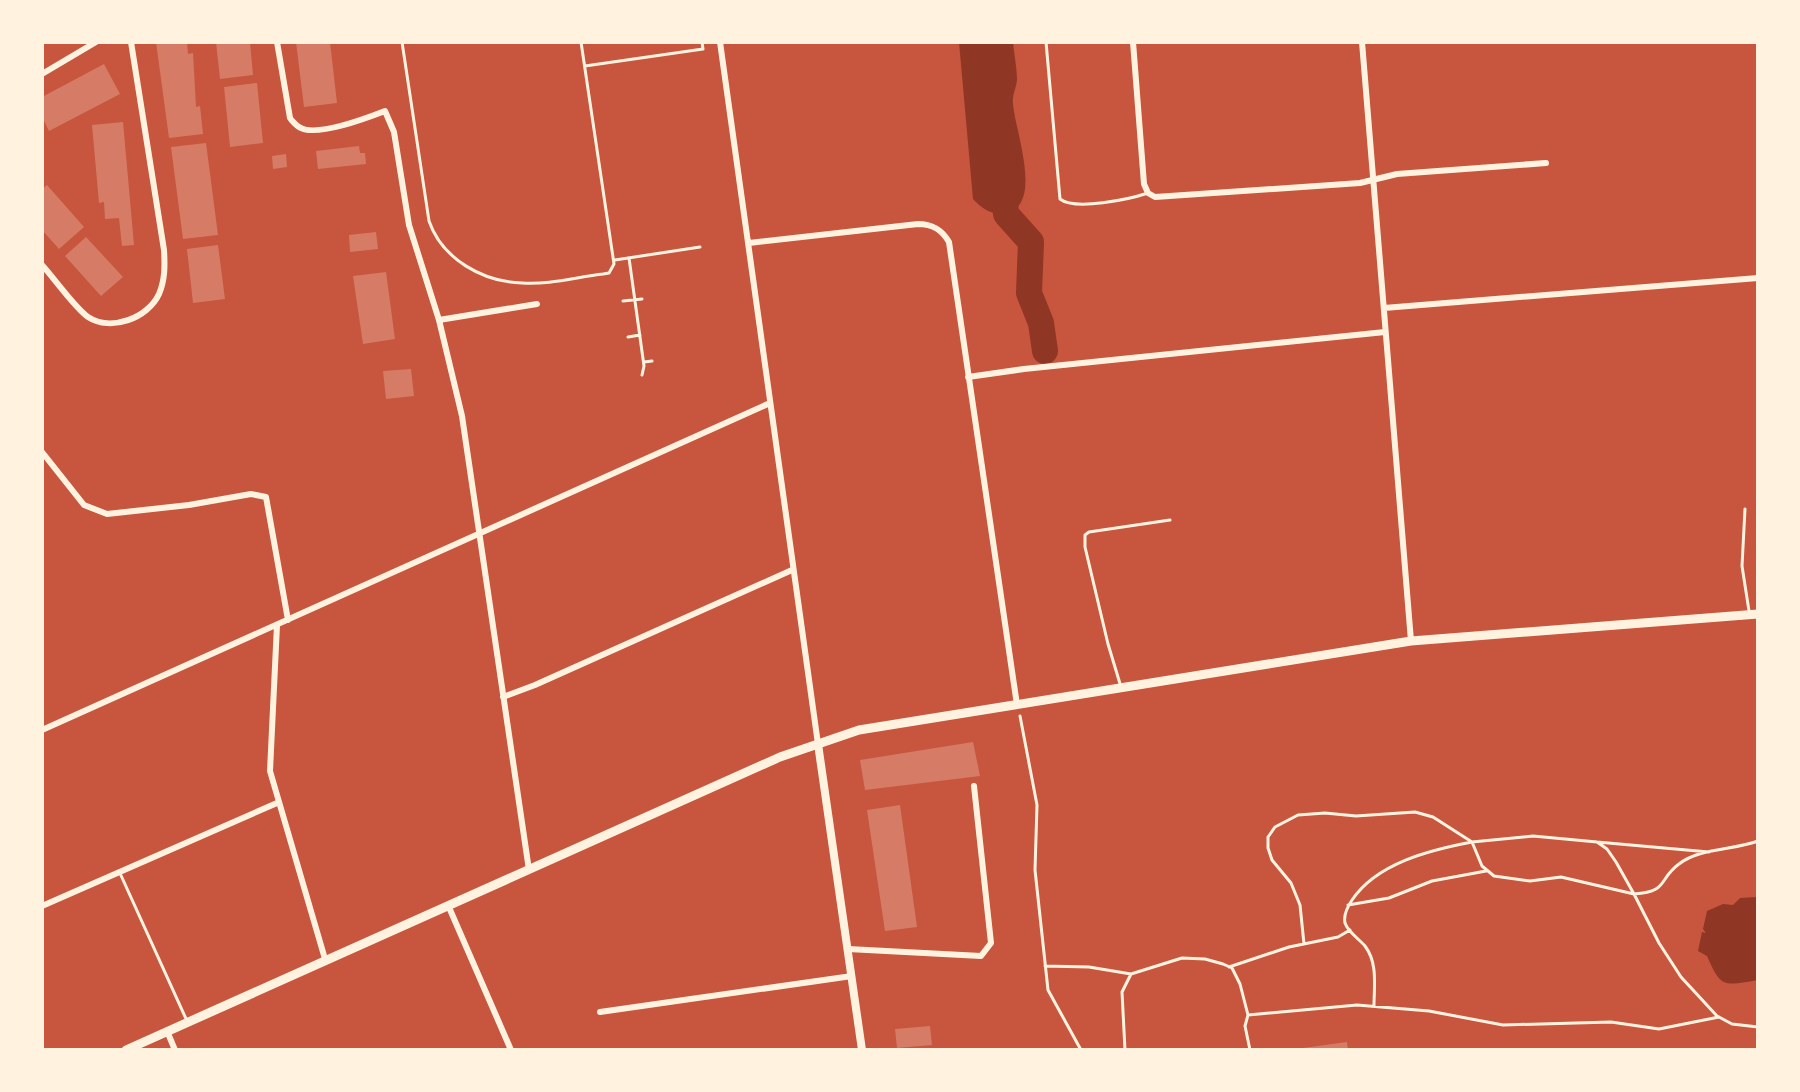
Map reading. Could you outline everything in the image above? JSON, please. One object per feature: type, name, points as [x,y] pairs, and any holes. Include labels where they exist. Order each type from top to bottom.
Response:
[{"type":"main road","points":[[126,1050],[780,757],[859,730],[1411,641],[1754,615]]},
{"type":"street","points":[[42,74],[96,42]]},
{"type":"street","points":[[42,265],[85,314],[99,322],[123,322],[137,315],[158,296],[165,268],[164,250],[131,42]]},
{"type":"street","points":[[277,42],[290,118],[298,127],[308,131],[358,121],[385,111],[394,132],[415,250],[439,320],[462,416],[529,870]]},
{"type":"street","points":[[720,42],[862,1050]]},
{"type":"street","points":[[1133,42],[1144,184],[1148,193],[1161,198],[1360,183],[1397,174],[1546,163]]},
{"type":"street","points":[[1362,42],[1411,641]]},
{"type":"street","points":[[749,243],[918,224],[931,225],[941,231],[949,242],[1017,705]]},
{"type":"street","points":[[1384,308],[1758,278]]},
{"type":"street","points":[[439,320],[537,304]]},
{"type":"street","points":[[968,377],[1385,332]]},
{"type":"street","points":[[42,730],[770,403]]},
{"type":"street","points":[[42,452],[84,505],[107,514],[140,512],[251,494],[266,497],[288,620]]},
{"type":"street","points":[[503,697],[792,570]]},
{"type":"street","points":[[277,625],[269,755],[277,803],[325,959]]},
{"type":"street","points":[[848,949],[981,956],[989,947],[974,786]]},
{"type":"street","points":[[42,906],[277,803]]},
{"type":"street","points":[[448,905],[511,1050]]},
{"type":"street","points":[[600,1012],[852,976]]},
{"type":"street","points":[[167,1031],[175,1050]]},
{"type":"lane","points":[[1046,42],[1060,199],[1072,204],[1124,200],[1148,193]]},
{"type":"lane","points":[[1745,509],[1742,566],[1754,615]]},
{"type":"lane","points":[[1121,687],[1085,547],[1085,535],[1170,520]]},
{"type":"lane","points":[[119,871],[187,1022]]},
{"type":"path","points":[[402,42],[429,221],[442,245],[471,269],[511,283],[526,284],[609,273],[615,260],[581,42]]},
{"type":"path","points":[[585,66],[703,49],[702,42]]},
{"type":"path","points":[[615,260],[700,247]]},
{"type":"path","points":[[629,258],[644,362],[642,375]]},
{"type":"path","points":[[623,301],[642,299]]},
{"type":"path","points":[[628,337],[640,335]]},
{"type":"path","points":[[644,362],[652,361]]},
{"type":"path","points":[[1017,705],[1037,805],[1035,870],[1048,990],[1081,1050]]},
{"type":"path","points":[[1304,944],[1300,905],[1291,883],[1272,860],[1268,848],[1268,837],[1275,827],[1298,815],[1325,813],[1356,816],[1415,812],[1433,817],[1472,842],[1478,860],[1494,876],[1517,880],[1570,878],[1634,894],[1657,889],[1679,863],[1758,841]]},
{"type":"path","points":[[1374,1006],[1373,962],[1366,947],[1345,923],[1348,905],[1359,890],[1382,871],[1472,842],[1533,836],[1712,852]]},
{"type":"path","points":[[1597,842],[1607,849],[1681,977],[1719,1017],[1732,1024],[1758,1027]]},
{"type":"path","points":[[1348,905],[1389,898],[1432,881],[1486,871]]},
{"type":"path","points":[[1229,967],[1338,937],[1350,930]]},
{"type":"path","points":[[1045,966],[1089,967],[1131,975],[1182,958],[1192,958],[1229,967],[1237,975],[1248,1015],[1245,1026],[1250,1050]]},
{"type":"path","points":[[1125,1050],[1122,992],[1131,975]]},
{"type":"path","points":[[1248,1015],[1341,1005],[1374,1006],[1429,1011],[1503,1025],[1611,1022],[1659,1029],[1719,1017]]},
{"type":"shaded area","points":[[959,42],[1013,42],[1017,80],[1013,104],[1025,182],[1017,207],[1006,213],[988,211],[973,199]]},
{"type":"shaded area","points":[[1758,897],[1758,980],[1725,982],[1716,974],[1707,956],[1698,951],[1702,932],[1706,933],[1703,929],[1707,911],[1723,904],[1733,905],[1740,898]]},
{"type":"building","points":[[156,42],[187,42],[188,54],[193,53],[196,107],[200,106],[203,134],[169,138]]},
{"type":"building","points":[[216,42],[250,42],[253,75],[220,79]]},
{"type":"building","points":[[296,42],[330,42],[337,103],[304,107]]},
{"type":"building","points":[[104,64],[120,94],[49,131],[42,117],[42,97]]},
{"type":"building","points":[[257,83],[263,143],[230,147],[224,87]]},
{"type":"building","points":[[123,122],[134,245],[122,246],[119,218],[105,219],[104,202],[99,203],[92,125]]},
{"type":"building","points":[[206,143],[218,235],[183,239],[171,147]]},
{"type":"building","points":[[359,146],[360,153],[365,153],[366,164],[318,169],[316,151]]},
{"type":"building","points":[[286,154],[287,167],[273,169],[272,156]]},
{"type":"building","points":[[47,185],[84,227],[59,249],[42,230],[42,189]]},
{"type":"building","points":[[376,232],[378,249],[350,252],[349,235]]},
{"type":"building","points":[[86,237],[123,277],[101,296],[65,256]]},
{"type":"building","points":[[218,245],[225,299],[193,303],[187,249]]},
{"type":"building","points":[[386,272],[395,339],[363,344],[353,276]]},
{"type":"building","points":[[411,369],[414,396],[386,399],[383,371]]},
{"type":"building","points":[[973,742],[980,776],[865,790],[860,760]]},
{"type":"building","points":[[900,805],[917,927],[885,931],[867,810]]},
{"type":"building","points":[[930,1026],[932,1045],[897,1048],[895,1029]]},
{"type":"building","points":[[1347,1042],[1348,1050],[1303,1050],[1303,1048]]},
{"type":"waterway","points":[[1003,178],[1006,214],[1031,242],[1029,293],[1041,323],[1045,351]]}]
